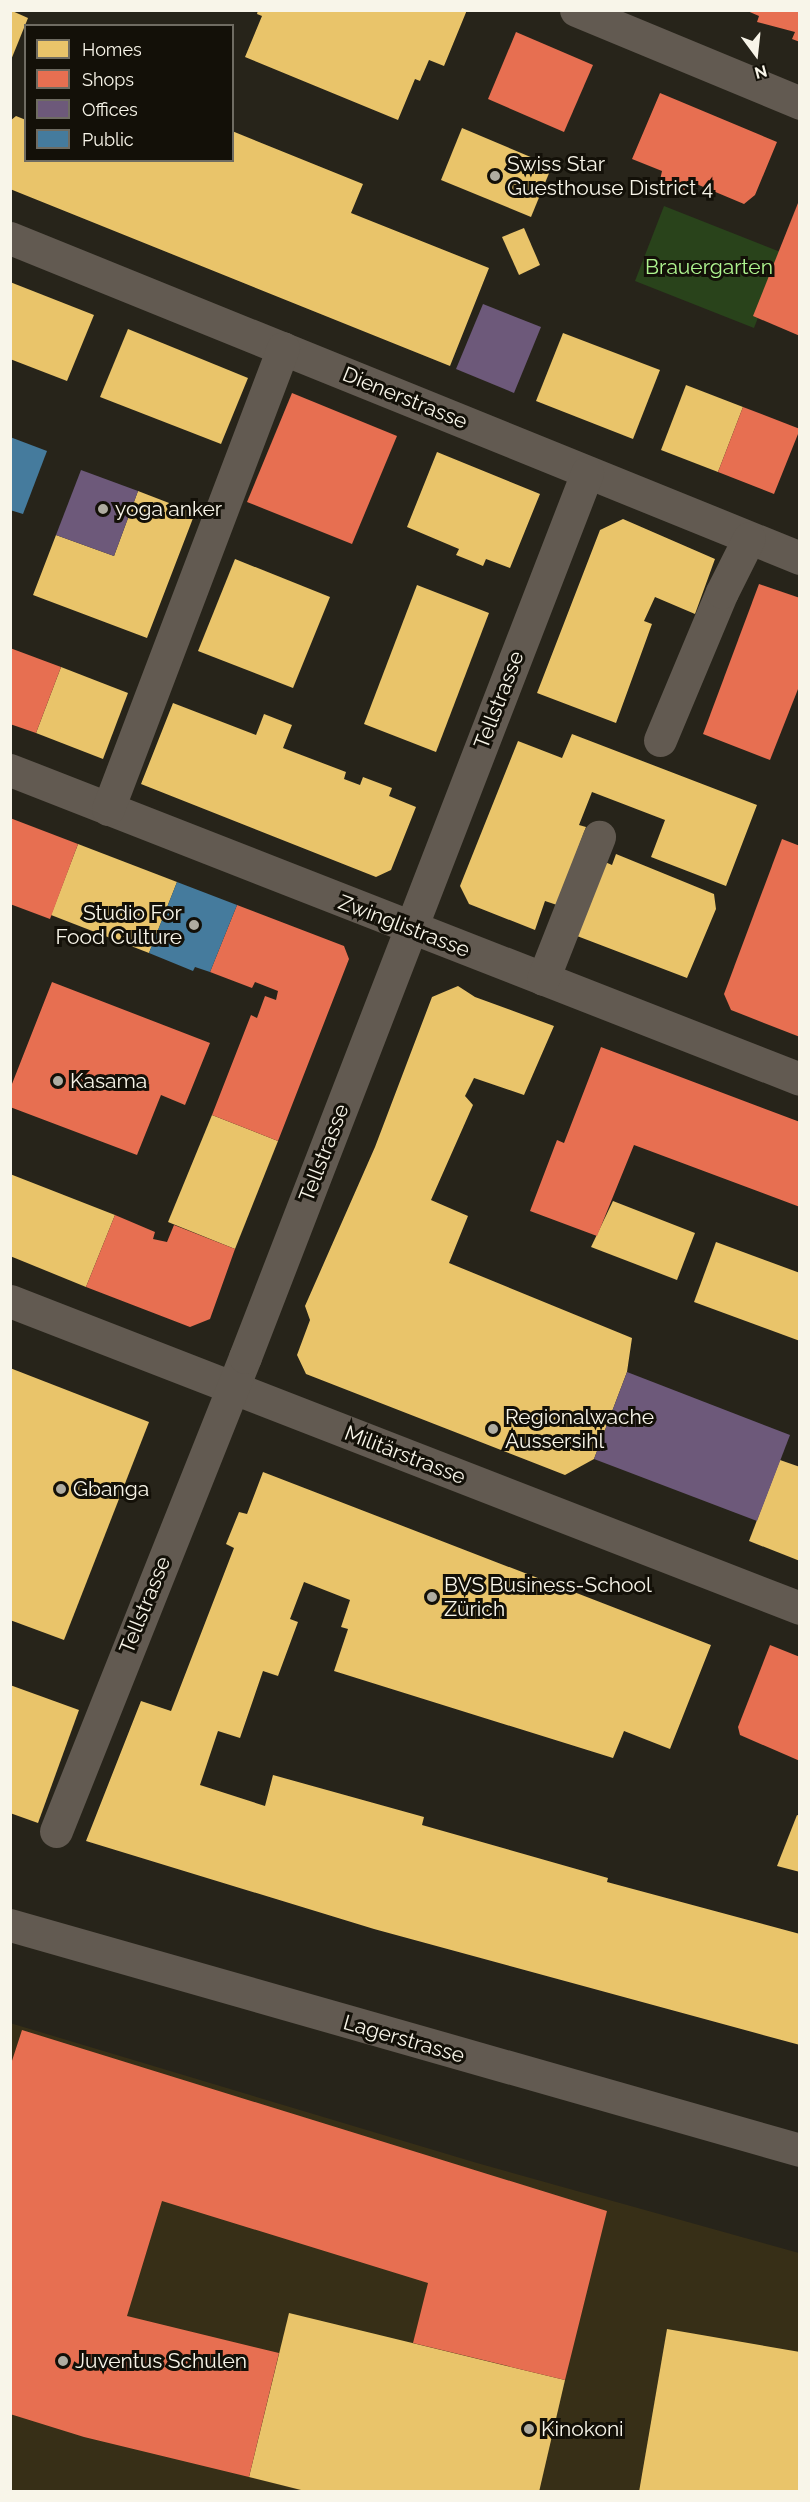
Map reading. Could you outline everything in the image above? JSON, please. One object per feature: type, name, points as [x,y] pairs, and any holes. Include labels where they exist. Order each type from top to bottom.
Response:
[{"type":"street","points":[[576,10],[617,18],[800,103]]},
{"type":"street","name":"Dienerstrasse","points":[[10,238],[800,558]]},
{"type":"street","points":[[108,809],[283,348]]},
{"type":"street","name":"Tellstrasse","points":[[56,1831],[319,1166],[587,473]]},
{"type":"street","points":[[660,740],[749,538]]},
{"type":"street","name":"Zwinglistrasse","points":[[10,770],[800,1079]]},
{"type":"street","points":[[543,979],[599,837]]},
{"type":"street","name":"Militärstrasse","points":[[10,1301],[800,1608]]},
{"type":"street","name":"Lagerstrasse","points":[[14,1935],[800,2150]]},
{"type":"shaded area","points":[[10,2023],[477,2163],[799,2253],[799,2491],[11,2491]]},
{"type":"green space","name":"Brauergarten","points":[[664,206],[783,253],[754,328],[635,281]]},
{"type":"building: Homes","points":[[10,10],[28,18],[10,60]]},
{"type":"building: Homes","points":[[258,10],[467,10],[444,66],[429,60],[420,81],[415,79],[398,120],[245,57],[262,16],[257,14]]},
{"type":"building: Homes","points":[[16,116],[24,119],[24,162],[234,162],[234,132],[363,184],[351,213],[489,268],[450,366],[10,189],[10,121]]},
{"type":"building: Homes","points":[[462,128],[552,166],[531,217],[441,180]]},
{"type":"building: Homes","points":[[524,228],[540,265],[519,275],[502,237]]},
{"type":"building: Homes","points":[[10,282],[94,315],[67,381],[10,359]]},
{"type":"building: Homes","points":[[128,329],[248,378],[221,444],[100,397]]},
{"type":"building: Homes","points":[[563,333],[660,370],[633,439],[536,401]]},
{"type":"building: Homes","points":[[686,385],[743,407],[718,472],[661,450]]},
{"type":"building: Homes","points":[[437,452],[540,494],[510,568],[486,559],[483,566],[456,555],[459,549],[407,527]]},
{"type":"building: Homes","points":[[138,491],[195,513],[147,638],[33,595],[56,535],[114,556]]},
{"type":"building: Homes","points":[[623,519],[715,559],[695,614],[655,597],[644,621],[652,624],[616,723],[537,693],[600,530]]},
{"type":"building: Homes","points":[[235,559],[330,597],[293,688],[198,651]]},
{"type":"building: Homes","points":[[417,585],[489,613],[436,752],[364,724]]},
{"type":"building: Homes","points":[[61,667],[128,693],[103,759],[36,733]]},
{"type":"building: Homes","points":[[173,703],[256,735],[264,714],[292,725],[283,748],[346,772],[344,779],[360,785],[363,777],[392,788],[389,796],[416,807],[391,870],[376,877],[141,784]]},
{"type":"building: Homes","points":[[572,734],[757,805],[726,886],[651,857],[665,820],[592,792],[579,825],[586,827],[557,905],[545,901],[535,930],[469,904],[460,886],[518,741],[562,758]]},
{"type":"building: Homes","points":[[78,844],[177,882],[149,953],[51,915]]},
{"type":"building: Homes","points":[[616,854],[714,894],[716,909],[687,978],[577,936],[605,862],[612,865]]},
{"type":"building: Homes","points":[[458,986],[475,997],[554,1026],[524,1095],[474,1078],[465,1096],[473,1105],[431,1200],[468,1216],[449,1263],[632,1338],[627,1372],[594,1459],[565,1475],[306,1374],[297,1355],[310,1320],[305,1306],[375,1147],[432,997]]},
{"type":"building: Homes","points":[[212,1115],[278,1141],[235,1249],[168,1222]]},
{"type":"building: Homes","points":[[10,1174],[115,1215],[86,1287],[10,1256]]},
{"type":"building: Homes","points":[[613,1201],[695,1233],[677,1280],[591,1247]]},
{"type":"building: Homes","points":[[716,1242],[800,1273],[800,1341],[694,1302]]},
{"type":"building: Homes","points":[[10,1368],[149,1422],[64,1640],[10,1620]]},
{"type":"building: Homes","points":[[780,1460],[800,1467],[800,1561],[749,1541]]},
{"type":"building: Homes","points":[[263,1472],[711,1645],[670,1749],[624,1731],[613,1758],[334,1671],[348,1629],[341,1627],[350,1600],[304,1582],[290,1619],[298,1622],[278,1676],[263,1671],[240,1738],[218,1731],[200,1785],[265,1806],[273,1775],[424,1817],[422,1825],[608,1878],[607,1882],[800,1934],[800,2045],[374,1929],[86,1841],[141,1701],[171,1711],[234,1548],[226,1544],[239,1512],[247,1514]]},
{"type":"building: Homes","points":[[10,1685],[79,1710],[38,1823],[10,1813]]},
{"type":"building: Homes","points":[[797,1815],[800,1816],[800,1872],[777,1866]]},
{"type":"building: Homes","points":[[289,2313],[565,2380],[539,2492],[309,2492],[249,2477]]},
{"type":"building: Homes","points":[[667,2329],[800,2352],[800,2492],[639,2492]]},
{"type":"building: Shops","points":[[745,10],[800,10],[800,42],[792,39],[795,32],[757,22],[759,16]]},
{"type":"building: Shops","points":[[516,32],[593,65],[564,132],[488,99]]},
{"type":"building: Shops","points":[[660,93],[777,142],[755,195],[744,204],[694,183],[690,192],[660,180],[662,171],[632,159]]},
{"type":"building: Shops","points":[[800,198],[800,336],[753,316]]},
{"type":"building: Shops","points":[[292,393],[397,436],[352,544],[247,502]]},
{"type":"building: Shops","points":[[743,407],[800,429],[774,494],[718,472]]},
{"type":"building: Shops","points":[[759,584],[800,598],[800,684],[770,760],[703,734]]},
{"type":"building: Shops","points":[[10,648],[61,667],[36,733],[10,724]]},
{"type":"building: Shops","points":[[10,818],[78,844],[50,919],[10,904]]},
{"type":"building: Shops","points":[[782,839],[800,846],[800,1037],[731,1010],[724,994]]},
{"type":"building: Shops","points":[[237,905],[344,946],[349,959],[278,1141],[212,1115],[251,1015],[257,1018],[265,996],[276,1000],[278,991],[255,982],[252,988],[210,972]]},
{"type":"building: Shops","points":[[52,982],[210,1043],[185,1105],[161,1095],[137,1155],[10,1107],[10,1089]]},
{"type":"building: Shops","points":[[601,1047],[800,1122],[800,1207],[634,1145],[597,1236],[530,1211],[557,1140],[564,1143]]},
{"type":"building: Shops","points":[[115,1215],[155,1232],[153,1239],[167,1242],[174,1225],[235,1249],[210,1319],[190,1327],[86,1287]]},
{"type":"building: Shops","points":[[770,1645],[800,1657],[800,1761],[740,1735],[738,1727]]},
{"type":"building: Shops","points":[[22,2030],[607,2211],[565,2380],[413,2343],[428,2283],[162,2201],[127,2316],[279,2353],[249,2477],[84,2437],[10,2414],[10,2067]]},
{"type":"building: Offices","points":[[483,304],[541,327],[514,393],[456,369]]},
{"type":"building: Offices","points":[[81,470],[138,491],[114,556],[56,535]]},
{"type":"building: Offices","points":[[627,1372],[790,1435],[757,1521],[594,1459]]},
{"type":"building: Public","points":[[10,437],[47,451],[23,514],[10,510]]},
{"type":"building: Public","points":[[177,882],[237,905],[210,972],[195,967],[193,971],[149,953]]},
{"type":"place","name":"Swiss Star Guesthouse District 4","points":[[495,176]]},
{"type":"place","name":"yoga anker","points":[[103,509]]},
{"type":"place","name":"Studio For Food Culture","points":[[194,925]]},
{"type":"place","name":"Kasama","points":[[58,1081]]},
{"type":"place","name":"Regionalwache Aussersihl","points":[[493,1429]]},
{"type":"place","name":"Gbanga","points":[[61,1489]]},
{"type":"place","name":"BVS Business-School Zürich","points":[[432,1597]]},
{"type":"place","name":"Juventus Schulen","points":[[63,2361]]},
{"type":"place","name":"Kinokoni","points":[[529,2429]]}]
